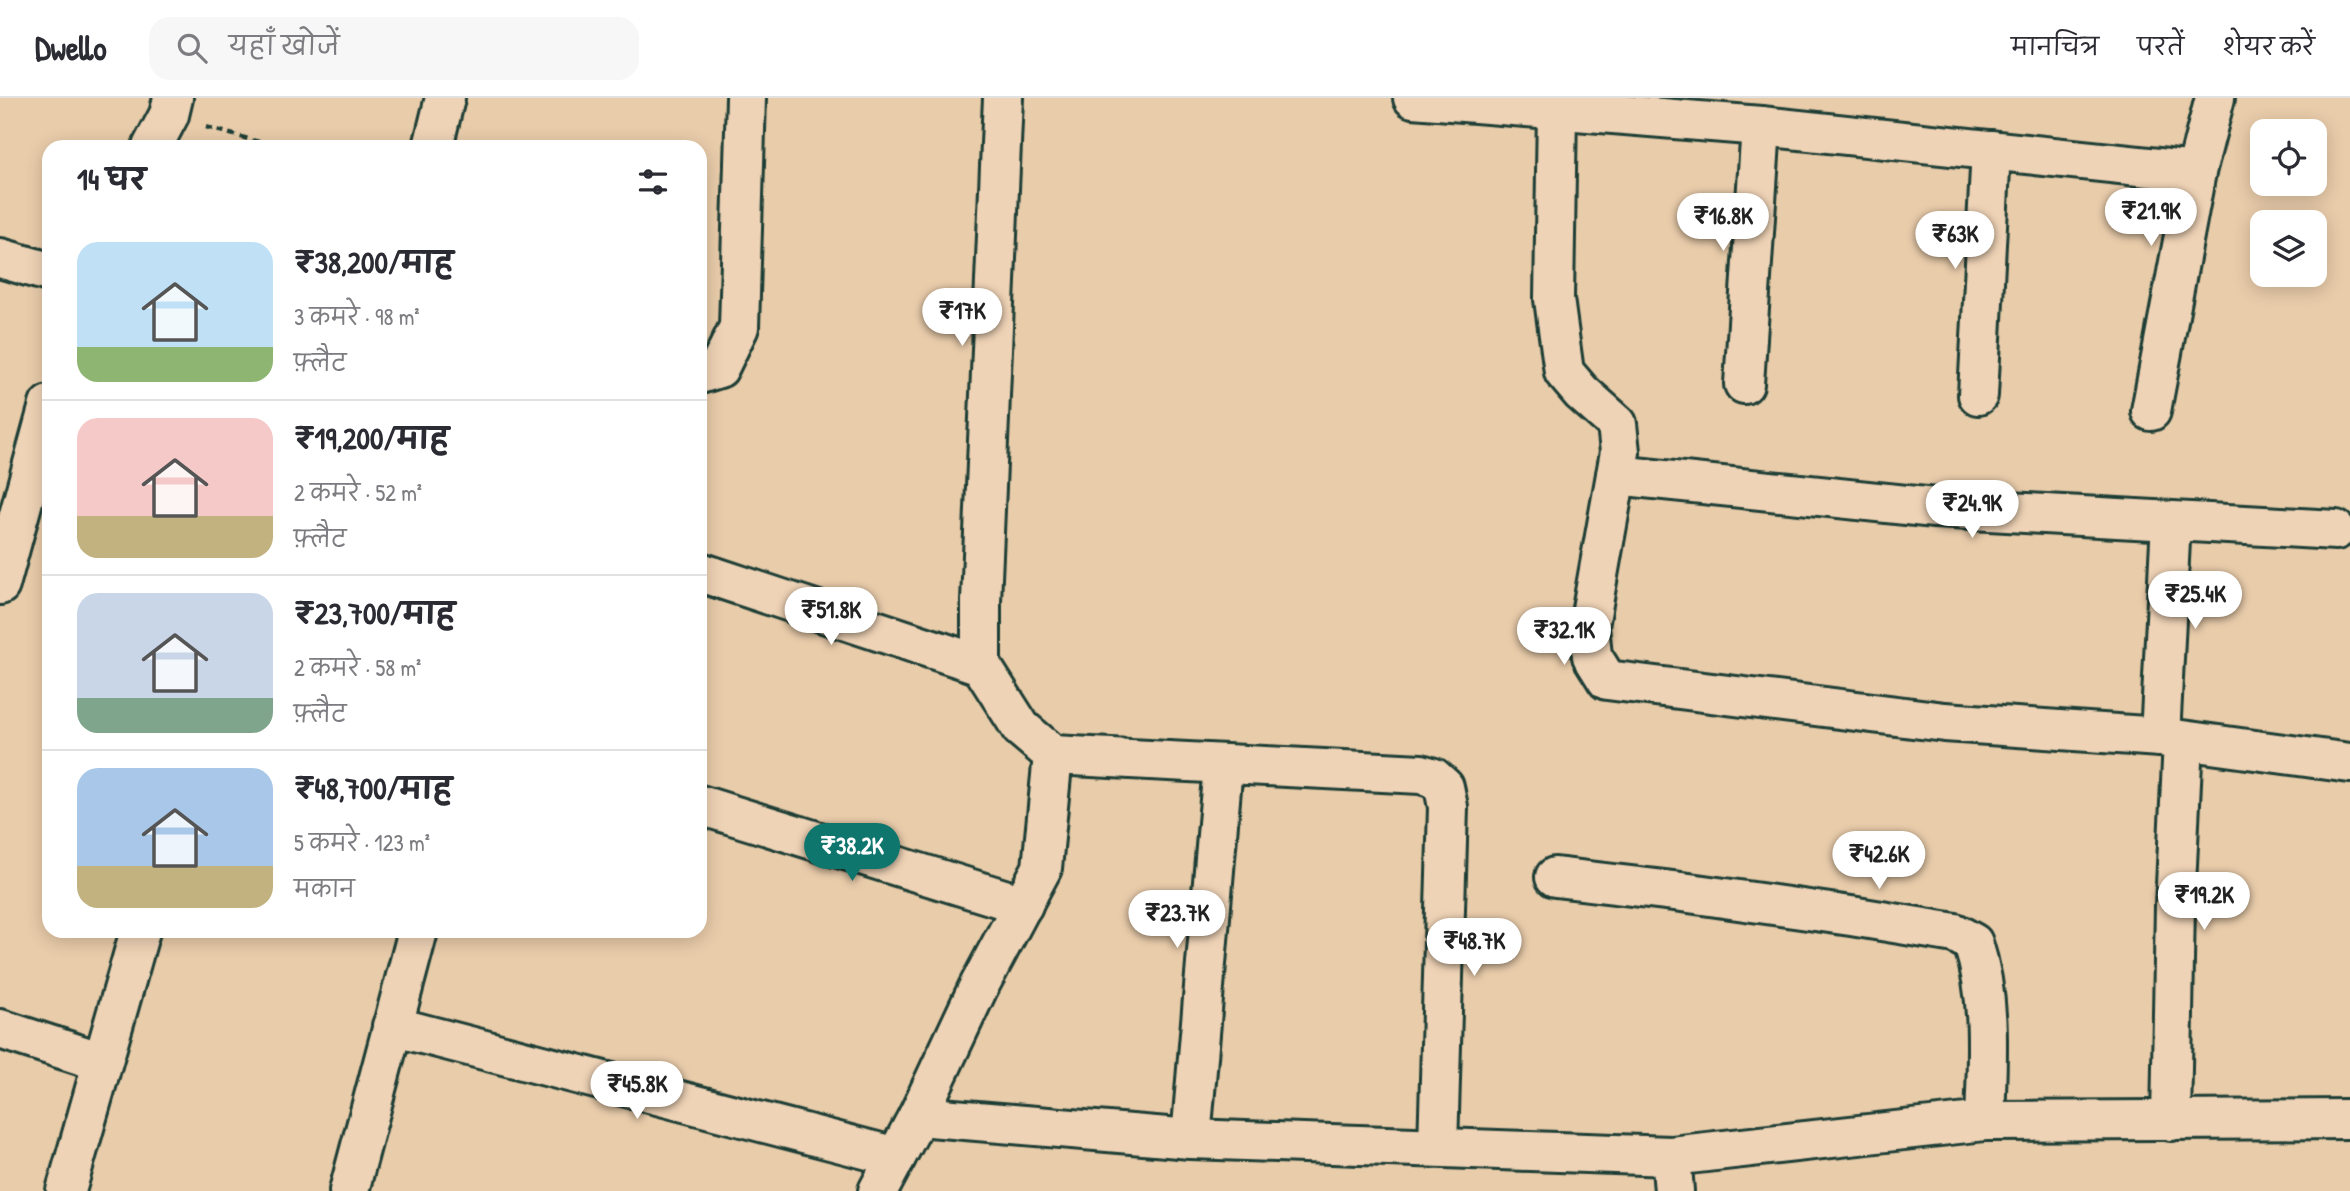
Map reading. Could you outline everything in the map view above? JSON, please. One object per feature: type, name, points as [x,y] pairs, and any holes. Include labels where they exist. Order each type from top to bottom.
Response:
[{"type":"street","points":[[435,140],[445,98]]},
{"type":"street","points":[[707,372],[719,368],[739,327],[746,98]]},
{"type":"street","points":[[1003,98],[981,587],[981,665],[1021,727],[1053,755],[1420,774],[1434,778],[1444,787],[1448,807],[1438,1147]]},
{"type":"street","points":[[2151,411],[2196,172],[2215,98]]},
{"type":"street","points":[[1430,99],[1557,109],[1694,109],[1761,126],[2196,172]]},
{"type":"street","points":[[1557,109],[1554,299],[1564,372],[1617,424],[1620,452],[1590,626],[1592,656],[1607,680],[1945,722],[2172,739],[2350,763]]},
{"type":"street","points":[[1744,384],[1761,126]]},
{"type":"street","points":[[1978,396],[1991,150]]},
{"type":"street","points":[[0,258],[42,270]]},
{"type":"street","points":[[0,585],[42,431]]},
{"type":"street","points":[[1616,475],[1935,508],[2336,530]]},
{"type":"street","points":[[2171,521],[2175,893],[2171,1121]]},
{"type":"street","points":[[707,574],[981,665]]},
{"type":"street","points":[[878,1191],[918,1116],[978,988],[1042,868],[1053,755]]},
{"type":"street","points":[[1191,1139],[1223,765]]},
{"type":"street","points":[[707,807],[1023,905]]},
{"type":"street","points":[[1555,877],[1682,891],[1851,916],[1955,933],[1973,943],[1982,970],[1987,1026],[1985,1121]]},
{"type":"street","points":[[66,1191],[137,938]]},
{"type":"street","points":[[349,1191],[416,938]]},
{"type":"street","points":[[393,1026],[896,1157]]},
{"type":"street","points":[[0,1030],[102,1062]]},
{"type":"street","points":[[918,1116],[1191,1139],[1438,1147],[1672,1174],[1985,1121],[2350,1119]]},
{"type":"path","points":[[165,120],[246,140]]}]
